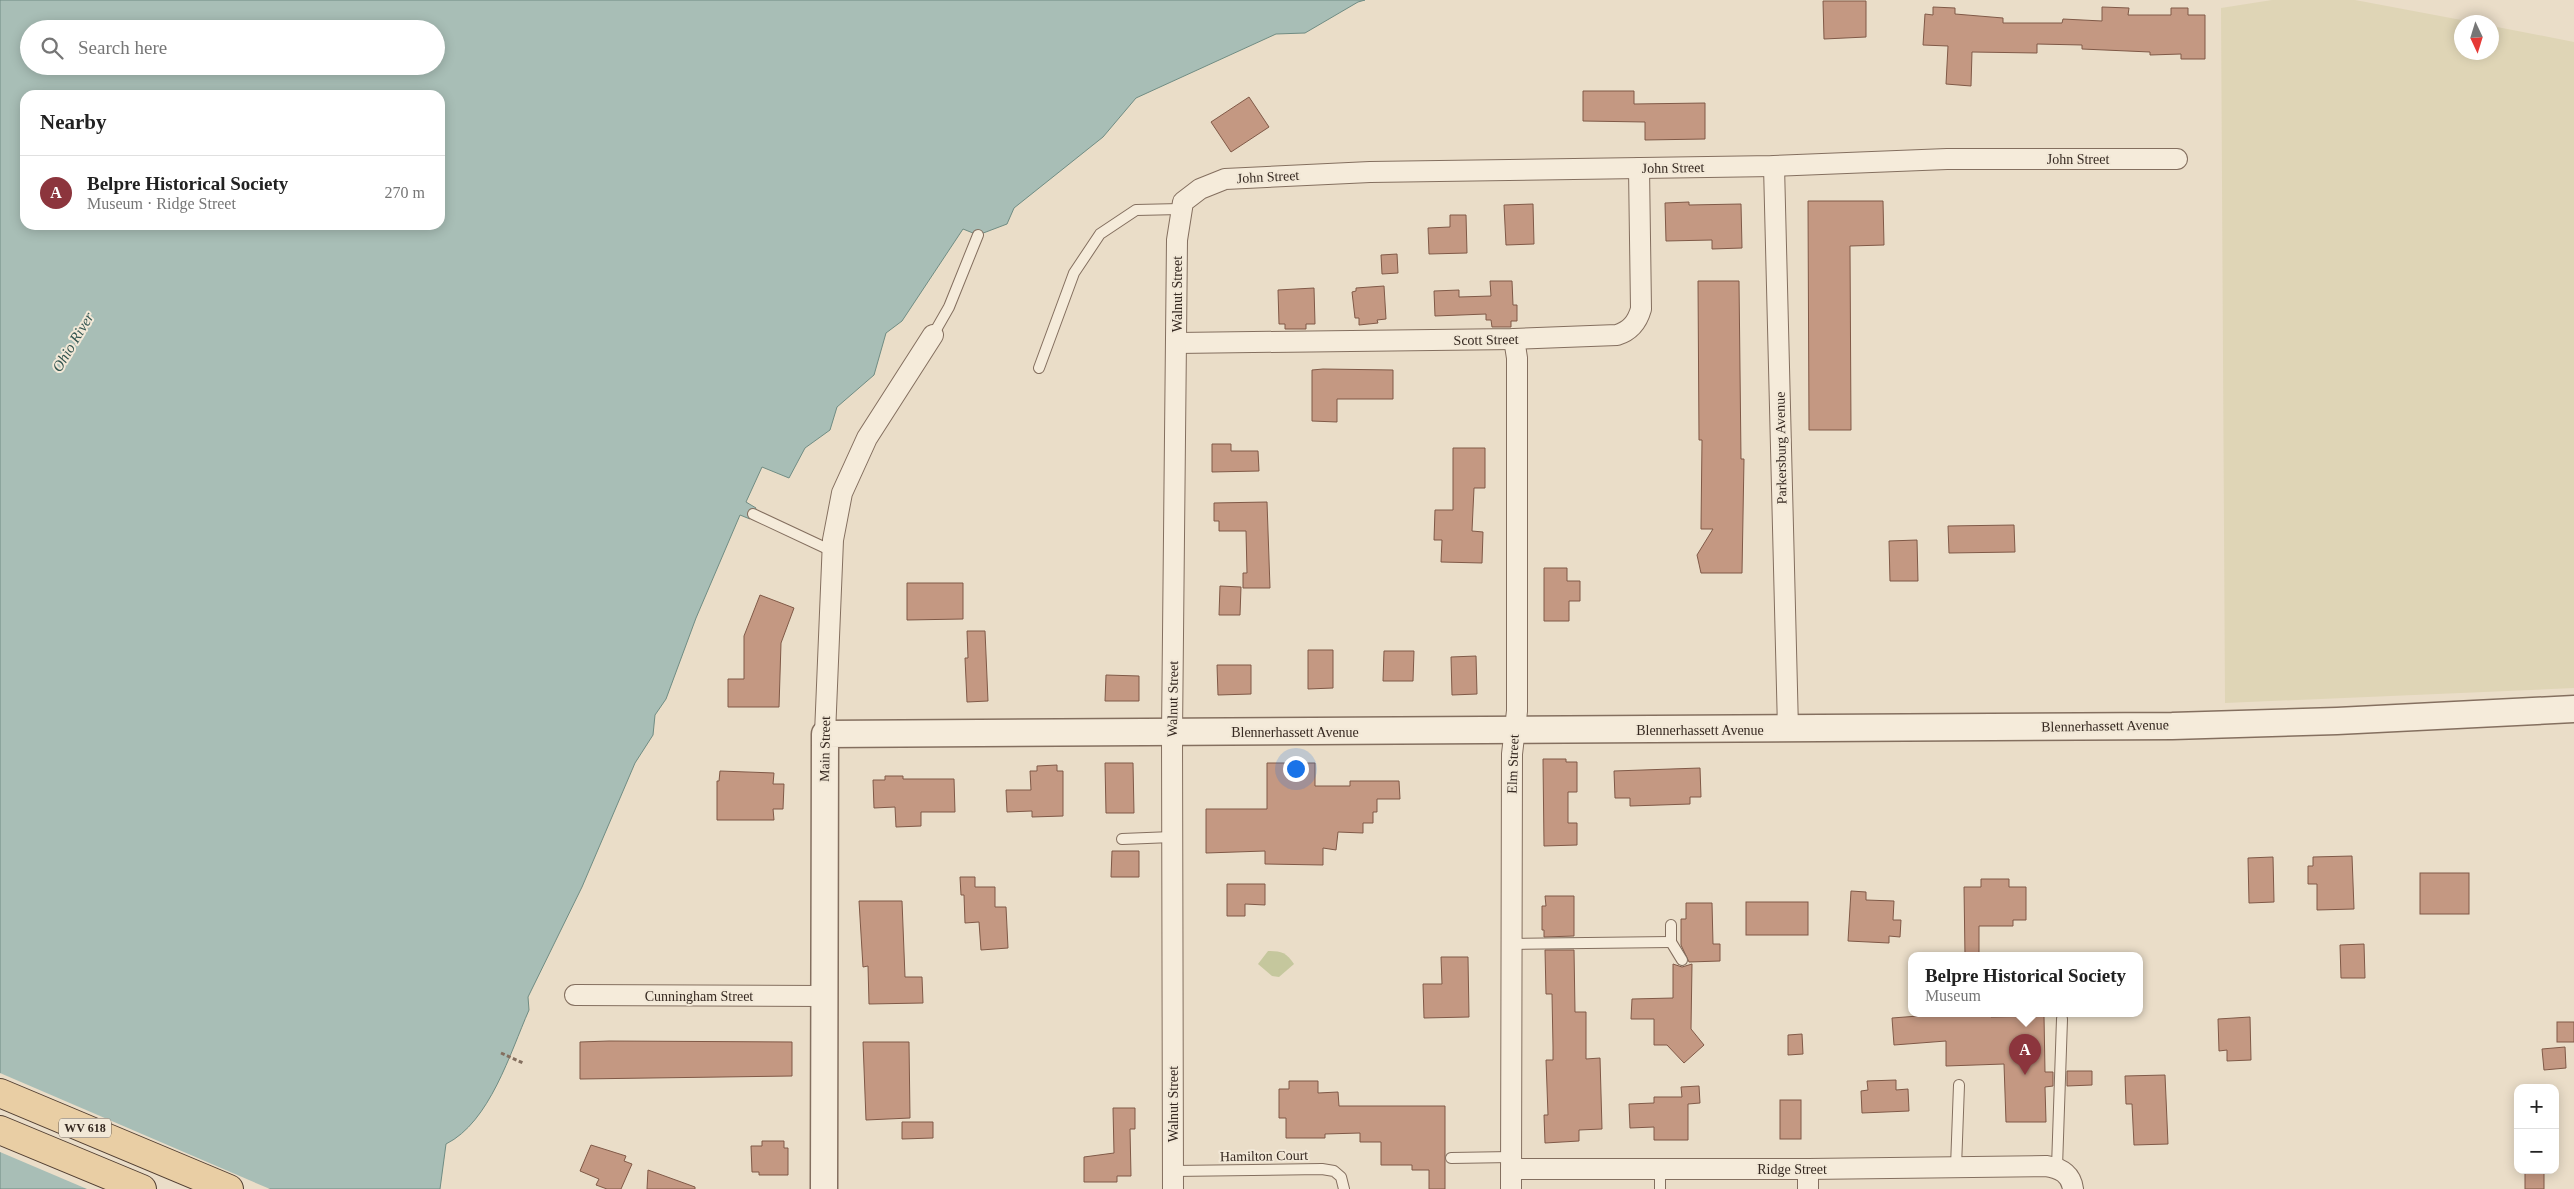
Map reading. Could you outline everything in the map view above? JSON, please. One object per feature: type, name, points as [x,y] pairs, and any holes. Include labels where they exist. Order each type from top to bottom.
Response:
[{"type":"main road","name":"WV 618","points":[[0,1093],[169,1162],[229,1189]]},
{"type":"main road","name":"WV 618","points":[[0,1130],[142,1189]]},
{"type":"street","name":"John Street","points":[[1180,209],[1189,196],[1211,183],[1225,179],[1370,172],[1774,166],[1952,159],[2177,158]]},
{"type":"street","name":"Parkersburg Avenue","points":[[1774,166],[1788,729]]},
{"type":"street","name":"Scott Street","points":[[1177,344],[1514,339],[1617,335],[1625,333],[1638,319],[1641,309],[1639,168]]},
{"type":"street","name":"Walnut Street","points":[[1173,1180],[1172,732],[1177,240],[1180,209]]},
{"type":"street","name":"Main Street","points":[[824,1189],[825,734],[832,551],[836,519],[842,493],[867,438],[933,336]]},
{"type":"street","name":"Elm Street","points":[[1511,1189],[1511,944],[1514,730],[1517,711],[1517,358],[1514,339]]},
{"type":"street","name":"Blennerhassett Avenue","points":[[825,734],[2211,725],[2337,721],[2574,709]]},
{"type":"street","name":"Cunningham Street","points":[[575,996],[824,996]]},
{"type":"street","name":"Ridge Street","points":[[1511,1163],[1660,1169],[1956,1167],[2067,1178]]},
{"type":"street","points":[[1808,1169],[1808,1189]]},
{"type":"lane","points":[[1039,368],[1074,273],[1100,234],[1136,210],[1180,209]]},
{"type":"lane","points":[[933,336],[949,308],[978,235]]},
{"type":"lane","points":[[752,514],[832,551]]},
{"type":"lane","points":[[1122,839],[1172,837]]},
{"type":"lane","points":[[1671,925],[1671,942],[1682,960]]},
{"type":"lane","points":[[1511,944],[1671,942]]},
{"type":"lane","points":[[2062,1019],[2067,1178]]},
{"type":"lane","points":[[1956,1167],[1959,1085]]},
{"type":"lane","points":[[1451,1158],[1511,1163]]},
{"type":"lane","name":"Hamilton Court","points":[[1173,1180],[1322,1169],[1334,1171],[1341,1177],[1344,1189]]},
{"type":"lane","points":[[1660,1169],[1660,1189]]},
{"type":"path","points":[[501,1053],[523,1063]]},
{"type":"shaded area","points":[[2272,0],[2355,0],[2454,19],[2454,60],[2499,60],[2499,27],[2574,42],[2574,688],[2225,703],[2221,8]]},
{"type":"green space","points":[[1268,951],[1283,953],[1294,964],[1279,977],[1272,976],[1258,964]]},
{"type":"water","name":"Ohio River","points":[[0,0],[1365,0],[1358,2],[1305,33],[1276,34],[1136,98],[1103,137],[1014,208],[1007,224],[978,235],[963,229],[902,321],[886,333],[874,375],[837,407],[830,430],[805,448],[789,478],[762,467],[746,502],[756,508],[750,519],[740,515],[696,618],[666,699],[655,715],[653,735],[635,763],[582,887],[528,997],[529,1010],[497,1085],[475,1120],[461,1134],[446,1144],[440,1189],[0,1189]]},
{"type":"pier","points":[[0,1073],[270,1189],[87,1189],[0,1152]]},
{"type":"building","points":[[1823,1],[1866,1],[1866,37],[1824,39]]},
{"type":"building","points":[[1933,7],[1955,8],[1955,14],[2003,18],[2003,23],[2062,23],[2063,19],[2102,21],[2102,7],[2129,8],[2128,15],[2171,15],[2171,8],[2188,8],[2188,15],[2205,15],[2205,59],[2181,59],[2181,54],[2150,55],[2150,52],[2082,49],[2082,45],[2037,44],[2037,53],[1972,52],[1971,86],[1946,84],[1948,46],[1923,45],[1925,14],[1933,15]]},
{"type":"building","points":[[1583,91],[1634,91],[1634,104],[1705,103],[1705,139],[1645,140],[1645,122],[1583,121]]},
{"type":"building","points":[[1249,97],[1269,127],[1231,152],[1211,122]]},
{"type":"building","points":[[1808,201],[1883,201],[1884,245],[1850,246],[1851,430],[1809,430]]},
{"type":"building","points":[[1689,202],[1689,205],[1741,204],[1742,248],[1712,249],[1712,240],[1666,241],[1665,203]]},
{"type":"building","points":[[1533,204],[1534,244],[1506,245],[1504,205]]},
{"type":"building","points":[[1450,215],[1466,215],[1467,253],[1429,254],[1428,228],[1450,227]]},
{"type":"building","points":[[1397,254],[1398,273],[1382,274],[1381,255]]},
{"type":"building","points":[[1490,281],[1512,281],[1513,305],[1517,305],[1517,321],[1511,321],[1511,327],[1492,327],[1491,320],[1486,320],[1486,314],[1435,316],[1434,291],[1459,290],[1459,297],[1491,296]]},
{"type":"building","points":[[1698,281],[1739,281],[1741,459],[1744,459],[1742,573],[1701,573],[1697,555],[1713,529],[1701,529],[1702,440],[1699,440]]},
{"type":"building","points":[[1384,286],[1386,319],[1377,320],[1378,323],[1359,325],[1359,318],[1355,318],[1352,292],[1356,291],[1356,288]]},
{"type":"building","points":[[1314,288],[1315,324],[1306,324],[1306,329],[1285,329],[1285,324],[1279,324],[1278,290]]},
{"type":"building","points":[[1312,370],[1393,370],[1393,399],[1337,399],[1337,422],[1312,421]]},
{"type":"building","points":[[1212,444],[1231,444],[1231,451],[1258,451],[1259,471],[1212,472]]},
{"type":"building","points":[[1453,448],[1485,448],[1485,488],[1474,488],[1472,531],[1483,532],[1482,563],[1441,562],[1442,540],[1434,540],[1435,510],[1453,510]]},
{"type":"building","points":[[1267,502],[1270,588],[1243,588],[1243,573],[1247,573],[1246,531],[1219,531],[1219,521],[1214,521],[1214,503]]},
{"type":"building","points":[[2014,525],[2015,552],[1949,553],[1948,526]]},
{"type":"building","points":[[1917,540],[1918,581],[1890,581],[1889,541]]},
{"type":"building","points":[[1544,568],[1567,568],[1567,581],[1580,581],[1580,601],[1569,601],[1569,621],[1544,621]]},
{"type":"building","points":[[907,583],[963,583],[963,619],[907,620]]},
{"type":"building","points":[[1220,586],[1241,587],[1240,615],[1219,615]]},
{"type":"building","points":[[760,595],[794,608],[781,643],[779,707],[728,707],[728,679],[744,679],[744,636]]},
{"type":"building","points":[[967,631],[985,631],[988,701],[967,702],[965,658],[968,658]]},
{"type":"building","points":[[1308,650],[1333,650],[1333,688],[1308,689]]},
{"type":"building","points":[[1384,651],[1414,651],[1413,681],[1383,681]]},
{"type":"building","points":[[1476,656],[1477,694],[1452,695],[1451,657]]},
{"type":"building","points":[[1217,665],[1251,665],[1251,694],[1218,695]]},
{"type":"building","points":[[1106,675],[1139,676],[1139,701],[1105,701]]},
{"type":"building","points":[[1543,759],[1566,759],[1566,762],[1577,762],[1577,792],[1568,792],[1568,823],[1577,823],[1577,845],[1544,846]]},
{"type":"building","points":[[1105,763],[1133,763],[1134,813],[1106,813]]},
{"type":"building","points":[[1267,763],[1315,763],[1315,786],[1350,786],[1350,781],[1399,781],[1400,799],[1377,799],[1377,812],[1373,812],[1373,823],[1363,823],[1363,833],[1338,832],[1336,850],[1323,848],[1323,865],[1265,864],[1265,851],[1206,853],[1206,809],[1267,809]]},
{"type":"building","points":[[1057,765],[1057,771],[1063,771],[1063,816],[1032,817],[1032,811],[1007,812],[1006,790],[1031,790],[1030,771],[1037,771],[1037,766]]},
{"type":"building","points":[[1700,768],[1701,797],[1690,797],[1690,804],[1630,806],[1630,798],[1615,798],[1614,771]]},
{"type":"building","points":[[720,771],[774,773],[773,784],[784,784],[783,809],[773,809],[774,820],[717,820],[717,781],[719,781]]},
{"type":"building","points":[[885,776],[903,776],[903,779],[954,779],[955,812],[921,812],[921,826],[896,827],[895,807],[874,808],[873,780],[885,780]]},
{"type":"building","points":[[1112,851],[1139,851],[1139,877],[1111,877]]},
{"type":"building","points":[[2352,856],[2354,909],[2317,910],[2317,884],[2308,884],[2308,866],[2313,866],[2313,857]]},
{"type":"building","points":[[2273,857],[2274,902],[2249,903],[2248,858]]},
{"type":"building","points":[[2420,873],[2469,873],[2469,914],[2420,914]]},
{"type":"building","points":[[960,877],[975,877],[975,887],[995,887],[995,907],[1006,907],[1008,948],[981,950],[979,922],[965,923],[964,895],[961,895]]},
{"type":"building","points":[[1981,879],[2009,879],[2009,887],[2026,887],[2026,920],[2013,920],[2013,926],[1979,926],[1979,952],[1965,952],[1964,887],[1981,887]]},
{"type":"building","points":[[1227,884],[1265,884],[1265,905],[1245,904],[1245,916],[1227,916]]},
{"type":"building","points":[[1851,891],[1866,892],[1866,900],[1894,901],[1893,920],[1901,920],[1900,937],[1889,936],[1889,943],[1848,941]]},
{"type":"building","points":[[1545,896],[1574,896],[1574,936],[1544,937],[1544,930],[1542,930],[1542,906],[1546,906]]},
{"type":"building","points":[[859,901],[902,901],[905,977],[922,977],[923,1003],[869,1004],[868,966],[863,967]]},
{"type":"building","points":[[1746,902],[1808,902],[1808,935],[1746,935]]},
{"type":"building","points":[[1686,903],[1712,903],[1713,944],[1720,944],[1720,961],[1689,962],[1681,945],[1681,919],[1686,919]]},
{"type":"building","points":[[2364,944],[2365,978],[2341,978],[2340,945]]},
{"type":"building","points":[[1545,950],[1574,950],[1575,1012],[1586,1012],[1586,1059],[1600,1058],[1602,1129],[1579,1130],[1579,1141],[1545,1143],[1544,1115],[1548,1115],[1546,1060],[1553,1060],[1553,1047],[1552,994],[1546,994]]},
{"type":"building","points":[[1441,957],[1468,957],[1469,1017],[1424,1018],[1423,984],[1442,984]]},
{"type":"building","points":[[1673,964],[1682,967],[1692,964],[1691,1029],[1704,1045],[1684,1063],[1667,1045],[1654,1045],[1654,1019],[1631,1019],[1632,999],[1673,998]]},
{"type":"building","points":[[2044,1017],[2045,1072],[2053,1072],[2053,1086],[2045,1087],[2046,1122],[2006,1122],[2004,1064],[1946,1066],[1946,1041],[1894,1045],[1892,1018]]},
{"type":"building","points":[[2250,1017],[2251,1060],[2227,1061],[2227,1050],[2219,1051],[2218,1019]]},
{"type":"building","points":[[2557,1022],[2574,1022],[2574,1042],[2557,1042]]},
{"type":"building","points":[[1802,1034],[1803,1054],[1788,1055],[1788,1035]]},
{"type":"building","points":[[580,1042],[792,1042],[792,1076],[580,1079]]},
{"type":"building","points":[[863,1042],[909,1042],[910,1118],[866,1120]]},
{"type":"building","points":[[2565,1047],[2566,1068],[2544,1070],[2542,1049]]},
{"type":"building","points":[[2067,1071],[2092,1071],[2092,1085],[2067,1086]]},
{"type":"building","points":[[2165,1075],[2168,1144],[2134,1145],[2132,1104],[2126,1104],[2125,1076]]},
{"type":"building","points":[[1896,1080],[1896,1090],[1908,1089],[1909,1111],[1862,1113],[1861,1091],[1868,1090],[1867,1081]]},
{"type":"building","points":[[1289,1081],[1318,1081],[1318,1093],[1338,1092],[1339,1106],[1445,1106],[1445,1189],[1429,1189],[1429,1170],[1412,1170],[1412,1165],[1381,1165],[1381,1142],[1360,1142],[1360,1133],[1325,1134],[1325,1138],[1286,1138],[1286,1118],[1279,1118],[1279,1089],[1289,1089]]},
{"type":"building","points":[[1699,1086],[1700,1103],[1688,1104],[1688,1140],[1654,1140],[1654,1127],[1630,1128],[1629,1104],[1654,1103],[1654,1097],[1682,1097],[1681,1087]]},
{"type":"building","points":[[1780,1100],[1801,1100],[1801,1139],[1780,1139]]},
{"type":"building","points":[[1113,1108],[1135,1108],[1135,1129],[1130,1129],[1131,1176],[1117,1176],[1117,1182],[1084,1182],[1084,1157],[1114,1153]]},
{"type":"building","points":[[902,1122],[933,1122],[933,1138],[902,1139]]},
{"type":"building","points":[[762,1141],[784,1141],[784,1148],[788,1148],[788,1175],[759,1175],[759,1172],[752,1172],[751,1146],[762,1146]]},
{"type":"building","points":[[591,1145],[626,1156],[624,1161],[632,1164],[621,1189],[607,1189],[596,1185],[599,1179],[580,1171]]},
{"type":"building","points":[[648,1170],[695,1187],[695,1189],[647,1189]]},
{"type":"building","points":[[2525,1174],[2544,1174],[2544,1189],[2525,1189]]},
{"type":"place","name":"Belpre Historical Society","points":[[2025,1075]]}]
